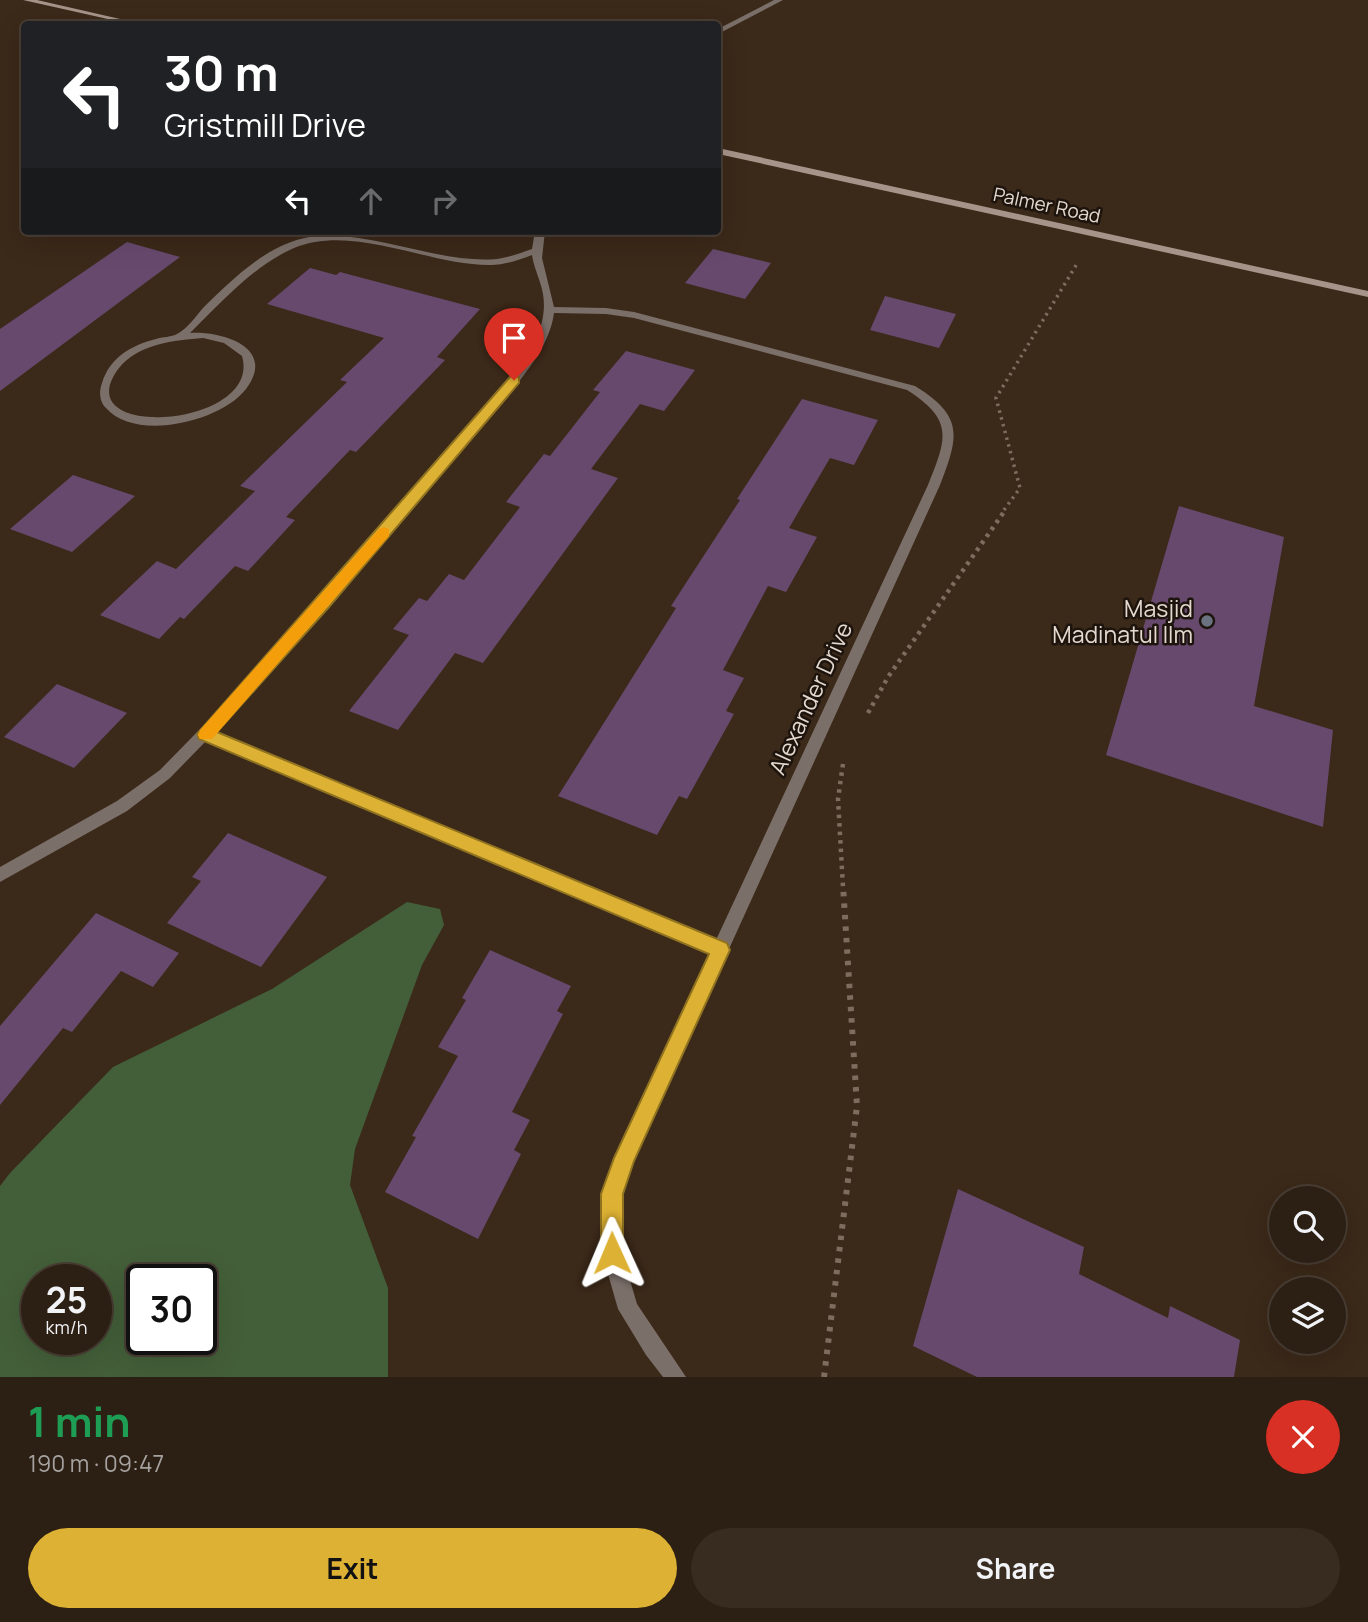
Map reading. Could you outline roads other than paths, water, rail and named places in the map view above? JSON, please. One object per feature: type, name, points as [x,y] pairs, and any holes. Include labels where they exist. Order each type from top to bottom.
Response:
[{"type":"street","points":[[27,0],[124,21]]},
{"type":"street","points":[[721,30],[779,0]]},
{"type":"street","name":"Palmer Road","points":[[721,152],[1368,294]]},
{"type":"street","points":[[0,875],[122,806],[165,774],[205,734],[323,603],[527,364],[550,310],[548,293],[535,251],[539,235]]},
{"type":"street","points":[[181,336],[221,338],[237,344],[247,354],[251,366],[247,379],[237,393],[221,405],[172,421],[125,416],[110,406],[104,393],[107,378],[118,363],[157,341],[181,336],[231,287],[293,244],[318,239],[353,239],[451,260],[489,262],[508,261],[535,251]]},
{"type":"street","name":"Alexander Drive","points":[[550,310],[606,311],[634,315],[911,388],[941,409],[947,419],[950,435],[943,463],[624,1158],[612,1194],[612,1253],[628,1309],[653,1349],[676,1377]]},
{"type":"street","points":[[205,734],[721,950]]},
{"type":"place","name":"Masjid Madinatul Ilm","points":[[1207,621]]}]
